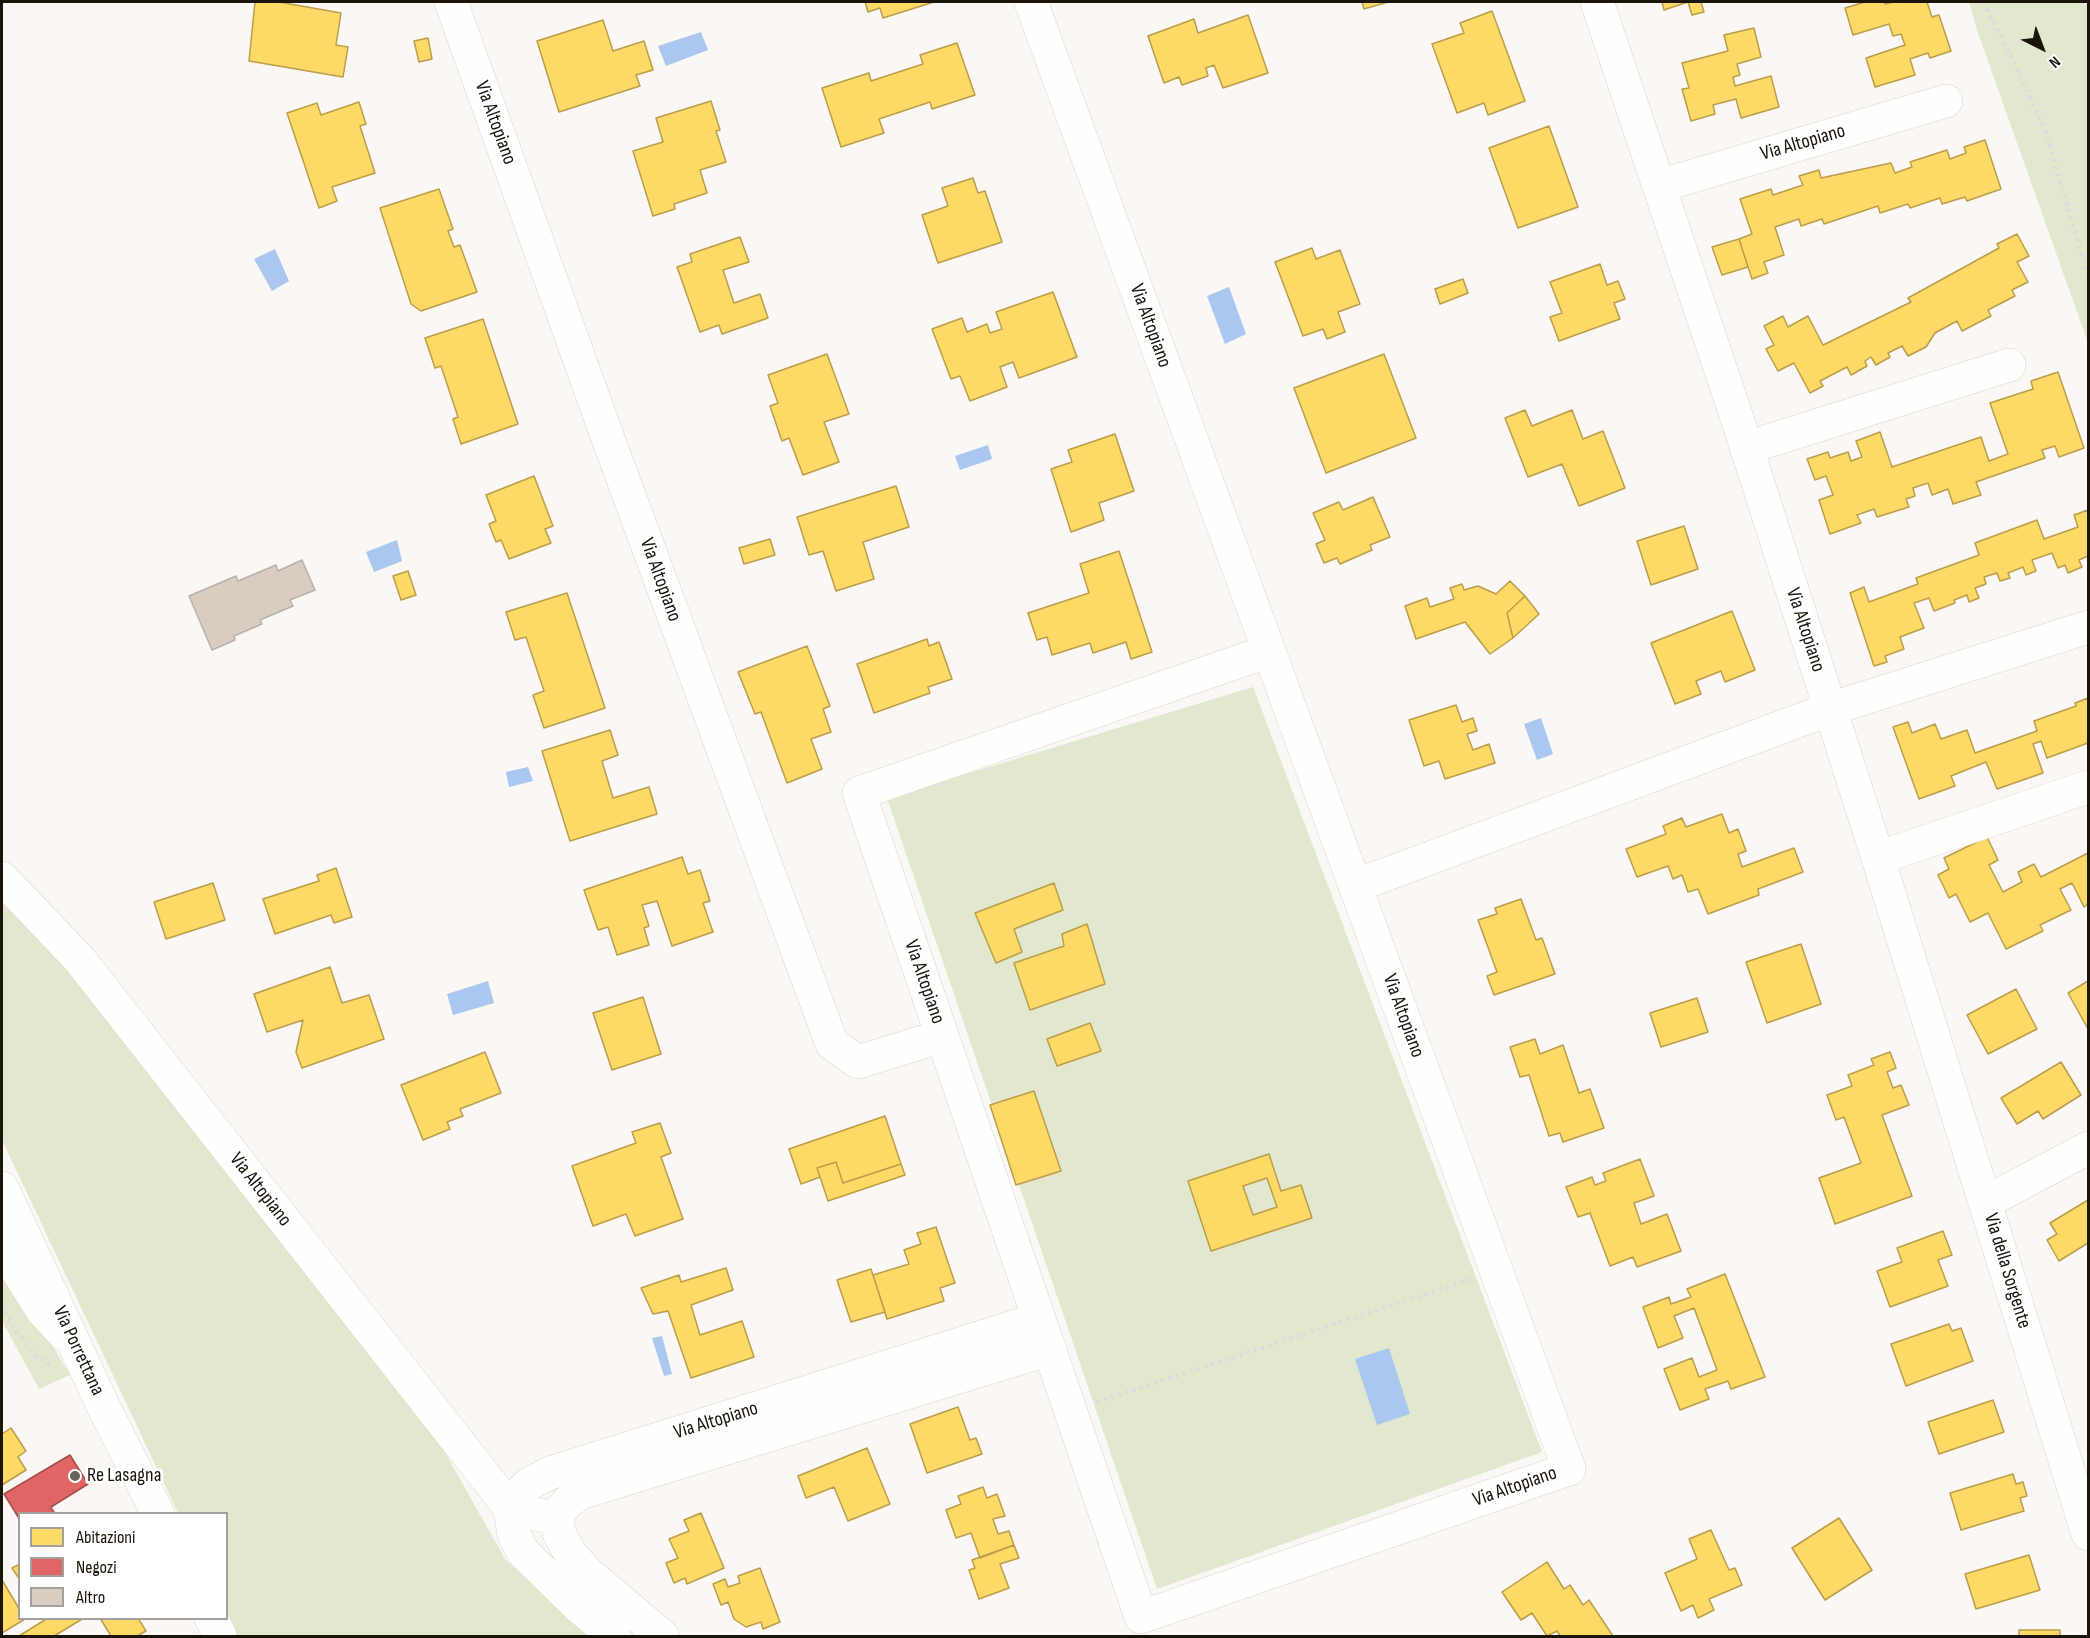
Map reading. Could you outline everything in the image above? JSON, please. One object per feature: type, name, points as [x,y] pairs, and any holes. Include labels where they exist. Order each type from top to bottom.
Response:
[{"type":"street","name":"Via Altopiano","points":[[451,2],[606,432],[832,1044],[858,1062],[942,1036]]},
{"type":"street","name":"Via Altopiano","points":[[1030,2],[1269,651],[1355,886],[1497,1271],[1569,1469],[1141,1627],[1070,1410],[859,793],[1269,651]]},
{"type":"street","name":"Via Altopiano","points":[[1597,2],[1746,448],[1925,1008]]},
{"type":"street","name":"Via Altopiano","points":[[1659,186],[1946,101]]},
{"type":"street","points":[[1746,448],[2009,365]]},
{"type":"street","points":[[1355,886],[1830,709],[2088,627]]},
{"type":"street","points":[[1878,858],[2088,787]]},
{"type":"street","name":"Via Altopiano","points":[[2,879],[80,960],[510,1508],[514,1535],[523,1552],[577,1605],[614,1636]]},
{"type":"street","name":"Via della Sorgente","points":[[1925,1008],[2088,1534]]},
{"type":"street","points":[[1986,1202],[2088,1148]]},
{"type":"street","name":"Via Porrettana","points":[[2,1188],[104,1407],[157,1512]]},
{"type":"street","points":[[2,1246],[42,1310],[76,1346]]},
{"type":"street","name":"Via Altopiano","points":[[510,1508],[514,1498],[529,1484],[550,1473],[1044,1334]]},
{"type":"street","name":"Via Altopiano","points":[[557,1519],[560,1511],[580,1493],[1044,1334]]},
{"type":"street","points":[[510,1508],[557,1519],[562,1542],[579,1565],[662,1636]]},
{"type":"street","points":[[212,1620],[220,1636]]},
{"type":"path","points":[[1983,2],[2012,58],[2046,133],[2088,276]]},
{"type":"path","points":[[1070,1410],[1497,1271]]},
{"type":"green space","points":[[1969,2],[2088,2],[2088,343],[1977,30]]},
{"type":"green space","points":[[1253,687],[1542,1452],[1157,1589],[887,798]]},
{"type":"green space","points":[[2,881],[443,1449],[505,1559],[587,1636],[237,1636],[228,1619],[228,1512],[178,1512],[2,1140]]},
{"type":"green space","points":[[2,1262],[70,1375],[39,1389],[2,1321]]},
{"type":"water","points":[[701,32],[708,50],[666,66],[658,46]]},
{"type":"water","points":[[275,249],[289,281],[272,291],[254,259]]},
{"type":"water","points":[[1229,287],[1246,334],[1225,344],[1207,296]]},
{"type":"water","points":[[988,445],[992,459],[960,470],[955,456]]},
{"type":"water","points":[[397,540],[402,561],[374,572],[366,552]]},
{"type":"water","points":[[1541,718],[1553,754],[1537,760],[1524,724]]},
{"type":"water","points":[[528,767],[533,781],[509,787],[506,772]]},
{"type":"water","points":[[488,981],[494,1003],[453,1015],[447,994]]},
{"type":"water","points":[[662,1336],[672,1374],[664,1376],[652,1338]]},
{"type":"water","points":[[1389,1348],[1410,1414],[1377,1425],[1355,1359]]},
{"type":"building: Abitazioni","points":[[255,2],[279,2],[341,13],[336,45],[348,47],[343,77],[249,61]]},
{"type":"building: Abitazioni","points":[[865,2],[934,2],[883,18],[880,8],[868,12]]},
{"type":"building: Abitazioni","points":[[1362,2],[1388,2],[1364,9]]},
{"type":"building: Abitazioni","points":[[1662,2],[1688,2],[1664,10]]},
{"type":"building: Abitazioni","points":[[1688,2],[1701,2],[1704,12],[1692,15]]},
{"type":"building: Abitazioni","points":[[1865,2],[1884,2],[1885,4],[1927,2],[1932,17],[1939,15],[1951,51],[1930,58],[1928,53],[1910,59],[1915,75],[1875,87],[1866,58],[1905,45],[1901,34],[1893,36],[1889,24],[1853,35],[1845,8]]},
{"type":"building: Abitazioni","points":[[1492,11],[1525,101],[1488,115],[1484,103],[1457,113],[1432,44],[1464,33],[1460,23]]},
{"type":"building: Abitazioni","points":[[1248,15],[1268,73],[1223,88],[1214,65],[1206,68],[1208,76],[1182,85],[1179,77],[1164,83],[1148,36],[1194,19],[1198,33]]},
{"type":"building: Abitazioni","points":[[603,20],[613,51],[644,41],[653,70],[636,75],[640,86],[559,112],[537,41]]},
{"type":"building: Abitazioni","points":[[1754,28],[1761,57],[1737,64],[1740,75],[1733,77],[1735,86],[1771,76],[1779,107],[1741,118],[1736,99],[1713,105],[1715,114],[1691,121],[1682,89],[1689,88],[1682,63],[1728,51],[1724,35]]},
{"type":"building: Abitazioni","points":[[428,38],[432,59],[419,62],[414,41]]},
{"type":"building: Abitazioni","points":[[957,43],[975,95],[932,109],[930,102],[879,119],[884,133],[841,147],[822,88],[869,73],[871,81],[923,64],[920,55]]},
{"type":"building: Abitazioni","points":[[711,101],[720,130],[716,131],[726,162],[700,170],[707,193],[674,204],[675,209],[653,216],[633,151],[663,142],[656,118]]},
{"type":"building: Abitazioni","points":[[359,102],[366,124],[360,126],[375,173],[332,187],[337,201],[319,208],[287,113],[317,103],[321,115]]},
{"type":"building: Abitazioni","points":[[1549,126],[1578,207],[1518,228],[1489,148]]},
{"type":"building: Abitazioni","points":[[1985,140],[2001,189],[1967,201],[1965,197],[1942,204],[1940,198],[1910,208],[1908,204],[1880,213],[1878,206],[1824,224],[1822,219],[1801,226],[1799,219],[1775,227],[1784,255],[1764,262],[1768,273],[1752,279],[1739,239],[1752,234],[1740,199],[1771,189],[1773,195],[1803,185],[1799,176],[1819,170],[1821,178],[1891,163],[1895,173],[1912,167],[1910,162],[1947,150],[1950,159],[1966,153],[1964,147]]},
{"type":"building: Abitazioni","points":[[973,178],[978,193],[985,191],[1002,242],[938,263],[922,215],[948,206],[942,188]]},
{"type":"building: Abitazioni","points":[[439,189],[453,229],[448,231],[454,247],[460,245],[477,292],[421,311],[411,304],[380,208]]},
{"type":"building: Abitazioni","points":[[2017,234],[2029,256],[2017,262],[2028,282],[2012,290],[2015,296],[1988,310],[1991,316],[1962,331],[1957,321],[1935,333],[1926,347],[1908,356],[1902,346],[1888,353],[1890,357],[1876,365],[1871,357],[1865,361],[1867,366],[1851,375],[1847,367],[1820,381],[1823,386],[1810,393],[1794,363],[1778,371],[1766,349],[1774,345],[1764,326],[1783,316],[1788,327],[1808,316],[1823,345],[1911,302],[1908,298],[1999,248],[1997,244]]},
{"type":"building: Abitazioni","points":[[740,237],[749,262],[723,270],[734,303],[760,294],[768,318],[722,334],[719,325],[700,332],[677,267],[692,262],[690,254]]},
{"type":"building: Abitazioni","points":[[1739,239],[1748,267],[1722,275],[1712,247]]},
{"type":"building: Abitazioni","points":[[1312,248],[1316,259],[1340,250],[1360,304],[1338,312],[1345,332],[1327,339],[1323,329],[1303,336],[1275,262]]},
{"type":"building: Abitazioni","points":[[1600,264],[1607,285],[1618,281],[1625,299],[1614,303],[1620,319],[1559,341],[1550,317],[1562,313],[1550,282]]},
{"type":"building: Abitazioni","points":[[1463,279],[1468,293],[1440,304],[1435,289]]},
{"type":"building: Abitazioni","points":[[1053,292],[1077,357],[1019,378],[1013,362],[1000,367],[1007,387],[970,401],[960,376],[951,379],[932,329],[962,318],[967,332],[987,324],[990,333],[1002,329],[996,312]]},
{"type":"building: Abitazioni","points":[[483,319],[518,424],[461,444],[453,419],[458,417],[441,366],[435,368],[425,338]]},
{"type":"building: Abitazioni","points":[[827,354],[849,414],[824,422],[839,462],[803,475],[789,438],[782,441],[770,406],[778,403],[768,375]]},
{"type":"building: Abitazioni","points":[[1384,354],[1416,438],[1326,473],[1294,388]]},
{"type":"building: Abitazioni","points":[[2058,372],[2084,448],[2059,457],[2055,446],[2042,450],[2045,458],[1976,482],[1981,495],[1953,504],[1948,489],[1932,495],[1928,483],[1913,488],[1915,496],[1906,499],[1909,507],[1877,517],[1874,509],[1857,515],[1861,523],[1830,534],[1819,500],[1833,495],[1826,476],[1815,480],[1807,459],[1828,452],[1830,458],[1848,452],[1851,461],[1862,457],[1856,441],[1880,432],[1892,467],[1981,437],[1989,461],[2008,454],[1990,403],[2033,389],[2031,381]]},
{"type":"building: Abitazioni","points":[[1525,410],[1532,426],[1572,410],[1583,439],[1603,431],[1625,488],[1579,506],[1562,464],[1528,477],[1505,418]]},
{"type":"building: Abitazioni","points":[[1115,434],[1134,491],[1099,503],[1104,520],[1071,532],[1051,469],[1072,462],[1068,450]]},
{"type":"building: Abitazioni","points":[[534,476],[553,526],[545,529],[551,543],[509,559],[501,540],[496,542],[489,524],[496,521],[486,495]]},
{"type":"building: Abitazioni","points":[[896,486],[909,527],[863,542],[874,579],[836,591],[823,551],[809,555],[797,517]]},
{"type":"building: Abitazioni","points":[[1373,497],[1390,537],[1370,545],[1372,550],[1340,564],[1337,558],[1324,563],[1316,544],[1325,540],[1313,513],[1339,502],[1343,510]]},
{"type":"building: Abitazioni","points":[[2088,510],[2088,556],[2079,560],[2082,567],[2068,573],[2065,565],[2058,568],[2052,553],[2032,560],[2036,571],[2026,575],[2023,567],[2008,573],[2010,578],[2000,581],[1997,573],[1984,577],[1986,584],[1975,588],[1979,598],[1969,602],[1967,595],[1954,600],[1955,603],[1934,611],[1929,598],[1914,603],[1924,628],[1900,637],[1904,649],[1885,656],[1887,662],[1874,666],[1850,593],[1864,587],[1869,602],[1918,584],[1916,578],[1979,555],[1975,543],[2037,520],[2044,539],[2078,527],[2074,515]]},
{"type":"building: Abitazioni","points":[[1684,526],[1698,569],[1651,585],[1637,541]]},
{"type":"building: Abitazioni","points":[[770,539],[775,555],[744,564],[739,548]]},
{"type":"building: Abitazioni","points":[[1119,551],[1152,652],[1131,659],[1126,642],[1093,653],[1090,643],[1052,655],[1047,637],[1037,640],[1028,613],[1089,593],[1080,564]]},
{"type":"building: Abitazioni","points":[[408,571],[416,595],[401,600],[393,576]]},
{"type":"building: Abitazioni","points":[[1510,581],[1525,596],[1507,613],[1513,638],[1490,654],[1465,622],[1416,639],[1405,606],[1427,598],[1430,607],[1454,599],[1450,588],[1462,584],[1464,590],[1478,586],[1496,594]]},
{"type":"building: Abitazioni","points":[[567,593],[605,708],[544,728],[533,695],[544,691],[526,637],[515,640],[506,612]]},
{"type":"building: Abitazioni","points":[[1525,596],[1539,614],[1513,638],[1507,613]]},
{"type":"building: Abitazioni","points":[[1732,611],[1755,670],[1725,682],[1721,671],[1696,681],[1701,694],[1675,704],[1651,643]]},
{"type":"building: Abitazioni","points":[[927,639],[929,646],[939,642],[952,679],[928,687],[930,693],[874,713],[857,664]]},
{"type":"building: Abitazioni","points":[[807,646],[830,706],[823,709],[831,732],[811,739],[822,769],[787,783],[761,712],[755,714],[738,672]]},
{"type":"building: Abitazioni","points":[[2088,698],[2088,743],[2047,758],[2041,741],[2033,744],[2043,773],[1997,789],[1986,762],[1951,776],[1955,786],[1919,799],[1893,727],[1908,722],[1912,733],[1935,724],[1941,739],[1967,730],[1975,753],[2037,731],[2034,721],[2076,706],[2075,703]]},
{"type":"building: Abitazioni","points":[[1456,705],[1462,722],[1473,718],[1477,731],[1467,734],[1473,750],[1489,744],[1495,763],[1445,779],[1439,761],[1424,766],[1409,720]]},
{"type":"building: Abitazioni","points":[[610,730],[618,755],[602,761],[613,798],[649,787],[657,814],[570,841],[542,751]]},
{"type":"building: Abitazioni","points":[[1722,814],[1729,833],[1738,829],[1746,851],[1738,854],[1742,867],[1794,848],[1803,872],[1758,889],[1759,895],[1708,914],[1698,889],[1688,892],[1682,875],[1673,879],[1668,866],[1637,877],[1626,849],[1666,834],[1663,826],[1682,818],[1686,827]]},
{"type":"building: Abitazioni","points":[[1987,837],[1998,860],[1989,865],[2003,892],[2022,882],[2018,872],[2034,864],[2041,877],[2088,853],[2088,904],[2084,907],[2072,883],[2060,889],[2071,910],[2040,925],[2043,931],[2006,949],[1988,913],[1970,922],[1956,894],[1949,898],[1938,875],[1949,869],[1944,858]]},
{"type":"building: Abitazioni","points":[[682,857],[688,874],[700,870],[710,901],[703,903],[713,932],[672,946],[657,901],[642,905],[649,926],[644,928],[649,945],[617,955],[608,927],[598,930],[584,890]]},
{"type":"building: Abitazioni","points":[[336,868],[352,917],[334,923],[331,915],[275,934],[263,899],[319,881],[317,875]]},
{"type":"building: Abitazioni","points":[[213,883],[225,920],[166,939],[154,902]]},
{"type":"building: Abitazioni","points":[[1054,883],[1063,910],[1014,929],[1022,952],[996,963],[975,913]]},
{"type":"building: Abitazioni","points":[[1521,899],[1536,940],[1542,938],[1555,974],[1494,995],[1487,976],[1497,972],[1478,920],[1497,914],[1495,908]]},
{"type":"building: Abitazioni","points":[[1087,924],[1105,984],[1030,1010],[1014,963],[1064,946],[1062,934]]},
{"type":"building: Abitazioni","points":[[1801,944],[1821,1004],[1767,1023],[1746,962]]},
{"type":"building: Abitazioni","points":[[330,967],[342,1003],[369,995],[384,1039],[302,1068],[296,1052],[303,1020],[267,1032],[254,994]]},
{"type":"building: Abitazioni","points":[[2088,981],[2088,1029],[2068,993]]},
{"type":"building: Abitazioni","points":[[2016,989],[2037,1029],[1988,1054],[1967,1015]]},
{"type":"building: Abitazioni","points":[[643,997],[661,1054],[612,1070],[593,1013]]},
{"type":"building: Abitazioni","points":[[1697,998],[1708,1032],[1661,1047],[1650,1013]]},
{"type":"building: Abitazioni","points":[[1090,1023],[1101,1051],[1057,1066],[1047,1039]]},
{"type":"building: Abitazioni","points":[[1535,1039],[1540,1054],[1563,1045],[1579,1093],[1590,1089],[1604,1128],[1563,1142],[1560,1133],[1549,1136],[1529,1075],[1520,1077],[1510,1047]]},
{"type":"building: Abitazioni","points":[[485,1052],[501,1093],[460,1109],[463,1116],[447,1122],[450,1129],[423,1140],[401,1085]]},
{"type":"building: Abitazioni","points":[[1890,1052],[1896,1068],[1887,1072],[1893,1088],[1901,1085],[1909,1105],[1882,1115],[1912,1196],[1835,1224],[1819,1178],[1861,1163],[1844,1117],[1836,1120],[1827,1095],[1852,1086],[1848,1075],[1874,1065],[1871,1059]]},
{"type":"building: Abitazioni","points":[[2061,1062],[2081,1095],[2043,1119],[2038,1111],[2017,1124],[2001,1098]]},
{"type":"building: Abitazioni","points":[[1034,1091],[1061,1171],[1016,1185],[990,1105]]},
{"type":"building: Abitazioni","points":[[885,1116],[901,1164],[843,1183],[836,1162],[817,1168],[820,1177],[801,1184],[789,1149]]},
{"type":"building: Abitazioni","points":[[660,1123],[671,1153],[661,1157],[683,1219],[635,1236],[626,1214],[593,1226],[572,1166],[636,1143],[632,1132]]},
{"type":"building: Abitazioni","points":[[1269,1154],[1281,1191],[1301,1185],[1312,1218],[1211,1251],[1188,1181]],"holes":[[[1267,1178],[1277,1207],[1253,1215],[1243,1186]]]},
{"type":"building: Abitazioni","points":[[1640,1159],[1654,1196],[1634,1203],[1641,1224],[1667,1214],[1681,1251],[1637,1267],[1633,1257],[1610,1266],[1590,1213],[1578,1217],[1566,1187],[1592,1177],[1595,1185],[1606,1181],[1603,1173]]},
{"type":"building: Abitazioni","points":[[836,1162],[843,1183],[901,1164],[905,1175],[828,1201],[817,1168]]},
{"type":"building: Abitazioni","points":[[2088,1200],[2088,1243],[2059,1261],[2047,1240],[2057,1234],[2050,1223]]},
{"type":"building: Abitazioni","points":[[936,1227],[955,1283],[940,1288],[944,1301],[887,1319],[873,1275],[909,1264],[904,1250],[921,1244],[917,1233]]},
{"type":"building: Abitazioni","points":[[1943,1231],[1952,1255],[1938,1260],[1948,1286],[1890,1307],[1877,1271],[1902,1262],[1897,1248]]},
{"type":"building: Abitazioni","points":[[726,1268],[733,1290],[691,1305],[700,1335],[742,1321],[754,1357],[691,1378],[668,1311],[653,1314],[641,1288],[679,1275],[681,1282]]},
{"type":"building: Abitazioni","points":[[871,1269],[885,1312],[851,1322],[837,1280]]},
{"type":"building: Abitazioni","points":[[1725,1274],[1765,1377],[1731,1389],[1728,1381],[1705,1389],[1709,1399],[1680,1410],[1664,1369],[1692,1358],[1699,1377],[1717,1370],[1694,1308],[1674,1316],[1683,1338],[1658,1348],[1643,1307],[1669,1297],[1671,1304],[1691,1297],[1687,1289]]},
{"type":"building: Abitazioni","points":[[1949,1324],[1952,1331],[1961,1328],[1973,1361],[1906,1386],[1891,1344]]},
{"type":"building: Abitazioni","points":[[1993,1400],[2004,1432],[1939,1454],[1928,1422]]},
{"type":"building: Abitazioni","points":[[958,1407],[970,1440],[976,1438],[982,1454],[927,1473],[910,1424]]},
{"type":"building: Abitazioni","points":[[11,1428],[26,1451],[18,1457],[26,1470],[2,1485],[2,1434]]},
{"type":"building: Abitazioni","points":[[867,1448],[890,1504],[848,1521],[834,1487],[806,1498],[798,1476]]},
{"type":"building: Abitazioni","points":[[2013,1474],[2016,1484],[2023,1482],[2027,1496],[2020,1498],[2024,1511],[1961,1530],[1950,1493]]},
{"type":"building: Abitazioni","points":[[983,1487],[987,1498],[997,1494],[1005,1516],[993,1519],[998,1534],[1009,1531],[1014,1545],[980,1558],[971,1533],[956,1538],[946,1510],[961,1504],[958,1496]]},
{"type":"building: Abitazioni","points":[[701,1513],[724,1568],[687,1584],[685,1578],[674,1583],[666,1563],[678,1558],[669,1539],[689,1531],[684,1520]]},
{"type":"building: Abitazioni","points":[[1839,1518],[1872,1570],[1825,1600],[1792,1548]]},
{"type":"building: Abitazioni","points":[[1711,1530],[1729,1570],[1735,1568],[1742,1585],[1709,1599],[1714,1610],[1698,1618],[1693,1605],[1681,1611],[1665,1573],[1697,1559],[1689,1539]]},
{"type":"building: Abitazioni","points":[[1014,1545],[1019,1558],[1000,1564],[1009,1588],[979,1599],[969,1570],[975,1568],[972,1560]]},
{"type":"building: Abitazioni","points":[[2029,1555],[2040,1590],[1976,1609],[1965,1574]]},
{"type":"building: Abitazioni","points":[[1547,1562],[1564,1589],[1570,1585],[1583,1605],[1589,1600],[1613,1636],[1560,1636],[1557,1631],[1547,1636],[1532,1613],[1521,1620],[1502,1592]]},
{"type":"building: Abitazioni","points":[[18,1565],[18,1577],[12,1568]]},
{"type":"building: Abitazioni","points":[[760,1568],[780,1622],[763,1629],[761,1622],[746,1627],[734,1619],[728,1602],[721,1605],[713,1584],[725,1579],[728,1587],[740,1583],[738,1576]]},
{"type":"building: Abitazioni","points":[[2,1580],[18,1607],[18,1620],[23,1620],[2,1633]]},
{"type":"building: Abitazioni","points":[[45,1620],[81,1620],[54,1636],[19,1636]]},
{"type":"building: Abitazioni","points":[[101,1620],[139,1620],[146,1631],[137,1636],[111,1636]]},
{"type":"building: Abitazioni","points":[[2019,1630],[2060,1630],[2060,1636],[2019,1636]]},
{"type":"building: Negozi","points":[[70,1455],[88,1484],[51,1507],[54,1512],[18,1512],[18,1517],[4,1494]]},
{"type":"building: Altro","points":[[302,560],[315,590],[290,600],[293,606],[260,620],[262,624],[234,636],[235,640],[212,650],[189,596],[236,576],[238,581],[276,565],[278,571]]},
{"type":"place","name":"Re Lasagna","points":[[75,1476]]}]
